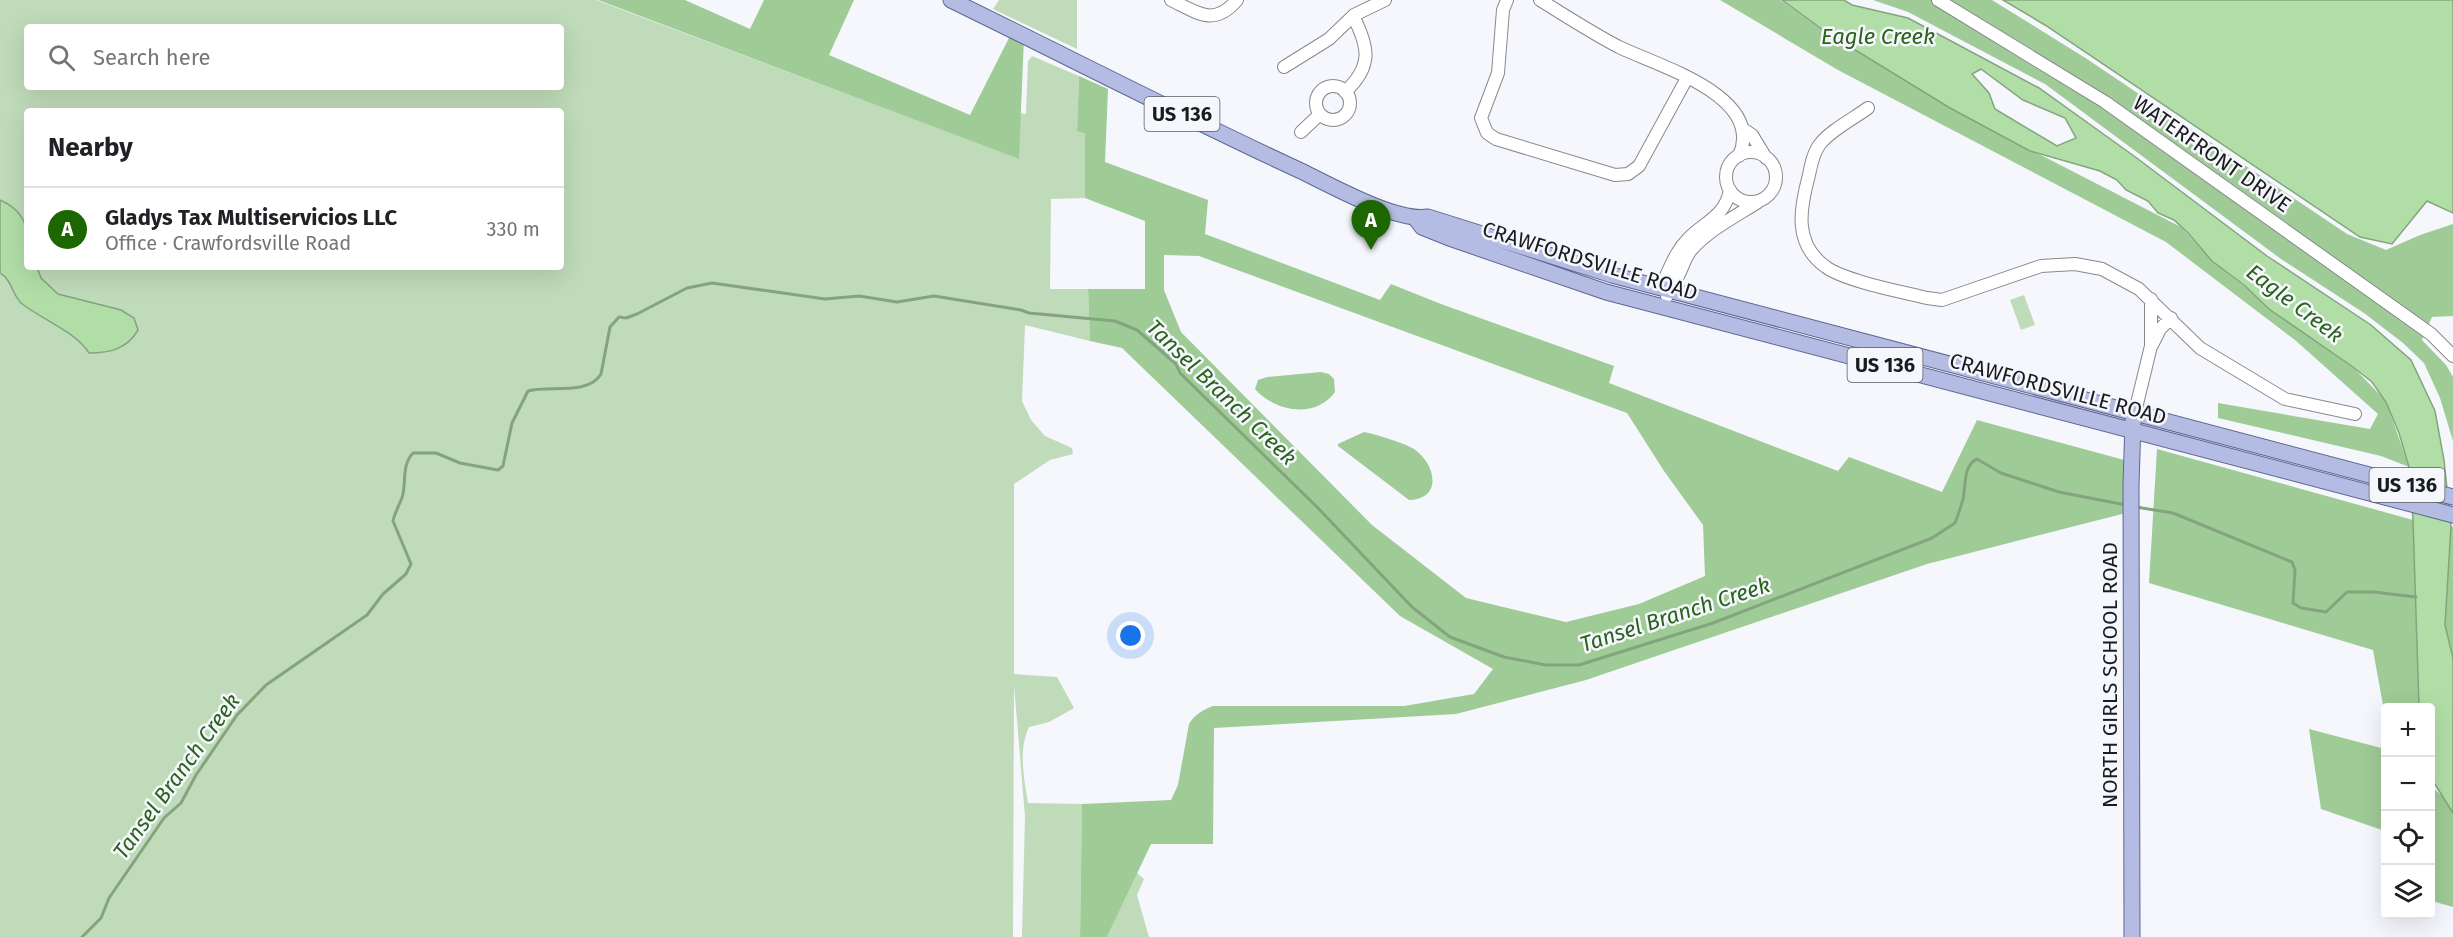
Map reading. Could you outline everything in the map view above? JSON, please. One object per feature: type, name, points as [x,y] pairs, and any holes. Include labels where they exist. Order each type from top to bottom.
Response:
[{"type":"main road","name":"CRAWFORDSVILLE ROAD","points":[[951,0],[1257,151],[1377,206],[1416,219],[1428,217],[1590,269],[1669,288],[2453,497]]},
{"type":"main road","name":"CRAWFORDSVILLE ROAD","points":[[1416,219],[1422,227],[1483,251],[1569,280],[2453,515]]},
{"type":"main road","name":"NORTH GIRLS SCHOOL ROAD","points":[[2132,937],[2131,485],[2132,430],[2135,412]]},
{"type":"street","points":[[1171,0],[1204,15],[1214,16],[1226,12],[1236,0]]},
{"type":"street","points":[[1284,67],[1329,39],[1353,16],[1385,0]]},
{"type":"street","points":[[1507,0],[1503,13],[1498,73],[1482,113],[1482,124],[1487,133],[1496,139],[1617,176],[1634,172],[1687,78]]},
{"type":"street","points":[[1540,0],[1612,43],[1703,85],[1721,98],[1735,114],[1743,129],[1752,135],[1773,167],[1775,180],[1771,191],[1697,244],[1687,256],[1677,280],[1669,288]]},
{"type":"street","name":"WATERFRONT DRIVE","points":[[1938,0],[2105,102],[2431,334],[2453,356]]},
{"type":"street","points":[[1345,92],[1359,76],[1366,57],[1364,40],[1353,16]]},
{"type":"street","points":[[1333,87],[1345,92],[1350,103],[1343,116],[1331,120],[1320,114],[1316,103],[1321,91],[1333,87]]},
{"type":"street","points":[[1868,108],[1820,144],[1814,155],[1802,199],[1800,221],[1803,236],[1814,256],[1827,268],[1842,275],[1942,300],[1951,299],[2033,267],[2075,264],[2110,272],[2132,284],[2151,299],[2200,348],[2285,399],[2355,414]]},
{"type":"street","points":[[1301,132],[1320,114]]},
{"type":"street","points":[[1743,129],[1739,156],[1727,170],[1726,178],[1730,190],[1737,197],[1746,201],[1763,198]]},
{"type":"street","points":[[1739,156],[1755,153],[1766,158]]},
{"type":"street","points":[[1664,307],[1669,288],[1666,276],[1680,249],[1689,237],[1718,215],[1727,202],[1730,190]]},
{"type":"street","points":[[2135,412],[2151,346],[2151,299]]},
{"type":"street","points":[[2151,346],[2160,329],[2171,318]]},
{"type":"shaded area","points":[[0,0],[596,0],[1018,158],[1019,113],[1026,114],[1028,61],[1032,56],[1079,76],[1077,131],[1085,134],[1085,198],[1051,199],[1050,289],[1088,289],[1090,341],[1025,325],[1022,401],[1031,420],[1045,436],[1072,448],[1073,454],[1050,460],[1014,484],[1014,674],[1057,677],[1074,708],[1049,722],[1029,727],[1024,745],[1023,765],[1028,803],[1082,804],[1080,937],[1022,937],[1025,816],[1014,685],[1013,937],[0,937]]},
{"type":"shaded area","points":[[598,0],[685,0],[750,29],[764,0],[854,0],[829,55],[970,115],[1012,32],[1024,37],[1019,159]]},
{"type":"shaded area","points":[[999,0],[1077,0],[1077,49],[993,9]]},
{"type":"shaded area","points":[[1720,0],[1780,0],[1826,32],[1967,117],[2181,227],[2212,261],[2307,335],[2353,367],[2386,401],[2409,467],[2381,456],[2218,418],[2218,403],[2370,429],[2378,414],[2295,340],[2166,242],[1838,70]]},
{"type":"shaded area","points":[[1873,0],[1992,0],[2087,59],[2347,234],[2386,250],[2453,224],[2453,316],[2432,317],[2422,340],[2446,365],[2453,377],[2453,441],[2440,398],[2424,363],[2403,343],[2364,313],[2281,259],[2045,84],[1908,12]]},
{"type":"shaded area","points":[[1079,76],[1108,89],[1105,162],[1208,200],[1205,234],[1380,300],[1391,284],[1614,366],[1609,383],[1838,471],[1849,457],[1942,492],[1977,420],[2128,461],[2126,513],[1927,564],[1586,680],[1456,714],[1214,728],[1213,844],[1151,844],[1107,937],[1080,937],[1082,804],[1171,800],[1178,785],[1189,724],[1200,713],[1213,706],[1404,706],[1474,694],[1493,669],[1400,616],[1122,348],[1090,341],[1088,289],[1145,289],[1145,221],[1085,198],[1085,134],[1077,131]],"holes":[[[1164,255],[1199,256],[1627,413],[1664,471],[1703,525],[1705,576],[1639,604],[1566,622],[1466,598],[1372,525],[1181,332],[1164,290]]]},
{"type":"shaded area","points":[[2024,295],[2035,325],[2021,330],[2010,300]]},
{"type":"shaded area","points":[[1321,372],[1329,374],[1334,379],[1335,392],[1327,401],[1307,409],[1295,409],[1273,403],[1255,389],[1258,380],[1267,377]]},
{"type":"shaded area","points":[[1364,432],[1404,444],[1421,455],[1431,471],[1432,487],[1428,494],[1409,500],[1338,446]]},
{"type":"shaded area","points":[[2157,449],[2413,520],[2420,703],[2383,703],[2373,650],[2149,583]]},
{"type":"shaded area","points":[[2451,526],[2453,527],[2453,658],[2445,625]]},
{"type":"shaded area","points":[[2309,729],[2381,748],[2381,830],[2321,809]]},
{"type":"shaded area","points":[[2435,790],[2453,806],[2453,907],[2435,902]]},
{"type":"shaded area","points":[[1137,873],[1144,879],[1137,895],[1149,937],[1107,937]]},
{"type":"water","name":"Eagle Creek","points":[[1782,0],[1844,0],[1852,5],[1908,18],[2039,88],[2267,256],[2371,325],[2411,360],[2435,411],[2444,460],[2451,526],[2445,625],[2453,658],[2453,813],[2435,784],[2435,703],[2419,703],[2409,467],[2399,433],[2386,402],[2372,382],[2269,309],[2244,285],[2212,261],[2174,220],[2158,213],[2148,201],[2126,190],[2117,180],[2100,171],[2030,151],[1950,108],[1826,32]],"holes":[[[1981,69],[2023,100],[2065,118],[2076,138],[2057,146],[1995,109],[1989,93],[1972,74]]]},
{"type":"water","points":[[2003,0],[2453,0],[2453,213],[2427,201],[2392,244],[2360,237],[2045,25]]},
{"type":"water","points":[[0,200],[11,206],[24,223],[24,270],[38,270],[41,278],[58,294],[121,310],[134,318],[138,330],[129,342],[117,349],[89,353],[67,332],[21,303],[7,279],[0,273]]},
{"type":"waterway","name":"Tansel Branch Creek","points":[[82,937],[101,918],[109,898],[164,818],[181,803],[196,775],[237,715],[266,685],[367,615],[383,594],[406,574],[411,564],[393,521],[403,494],[407,462],[413,453],[436,453],[460,463],[498,470],[503,466],[512,423],[528,391],[578,387],[595,381],[601,374],[610,327],[619,317],[626,318],[637,314],[687,288],[712,283],[825,299],[859,296],[897,302],[934,296],[1029,313],[1115,321],[1137,330],[1176,364],[1180,373],[1317,507],[1412,607],[1450,637],[1504,657],[1546,665],[1579,665],[1713,623],[1932,538],[1955,523],[1963,499],[1967,471],[1977,459],[2001,473],[2059,492],[2126,505]]},
{"type":"waterway","name":"Tansel Branch Creek","points":[[2136,507],[2173,513],[2292,562],[2295,570],[2293,603],[2301,608],[2326,612],[2347,592],[2374,592],[2416,597]]},
{"type":"place","name":"Gladys Tax Multiservicios LLC","points":[[1371,250]]}]
